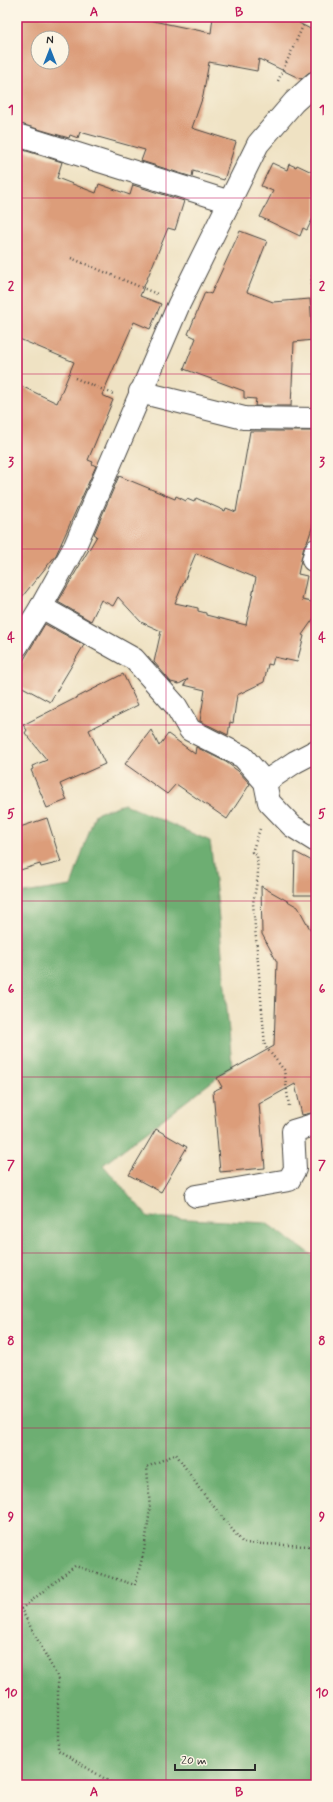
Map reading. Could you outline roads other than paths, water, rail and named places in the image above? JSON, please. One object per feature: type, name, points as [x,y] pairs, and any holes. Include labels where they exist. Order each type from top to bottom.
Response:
[{"type":"street","points":[[17,646],[75,546],[179,304],[258,144],[294,102],[316,82]]},
{"type":"street","points":[[17,135],[230,202]]},
{"type":"street","points":[[138,398],[244,418],[316,419]]},
{"type":"street","points":[[41,607],[134,658],[176,706],[190,730],[243,757],[292,826],[316,841]]},
{"type":"street","points":[[267,792],[295,762],[316,751]]},
{"type":"street","points":[[196,1196],[289,1180],[295,1169],[293,1131],[316,1124]]}]
